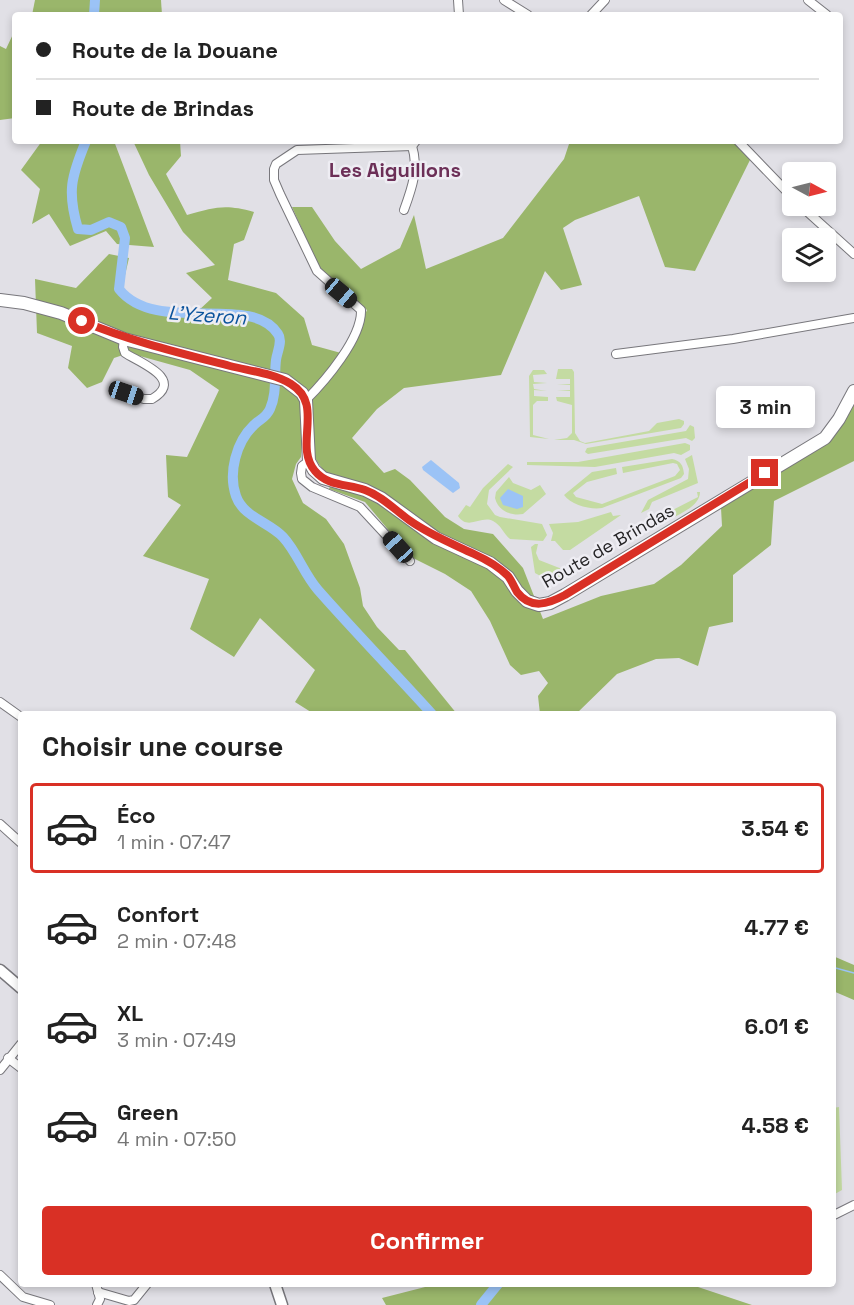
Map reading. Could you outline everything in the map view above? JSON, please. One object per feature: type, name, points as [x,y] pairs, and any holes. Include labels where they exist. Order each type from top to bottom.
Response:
[{"type":"main road","points":[[0,300],[24,303],[61,313],[124,339],[256,372],[293,385],[306,400],[309,461]]},
{"type":"main road","name":"Route de Brindas","points":[[309,461],[314,470],[323,478],[373,494],[436,538],[490,563],[508,577],[523,598],[538,605],[550,603],[565,595],[825,438],[839,419],[854,391]]},
{"type":"main road","points":[[0,970],[18,985]]},
{"type":"main road","points":[[276,1287],[282,1305]]},
{"type":"street","points":[[504,0],[523,12]]},
{"type":"street","points":[[594,12],[605,0]]},
{"type":"street","points":[[808,0],[823,12]]},
{"type":"street","points":[[306,400],[325,381],[345,352],[358,323],[361,310],[317,271],[277,187],[274,169],[276,164],[297,150],[414,144],[416,160],[414,184],[404,210]]},
{"type":"street","points":[[741,144],[782,187]]},
{"type":"street","points":[[812,216],[854,254]]},
{"type":"street","points":[[616,354],[733,339],[854,318]]},
{"type":"street","points":[[114,389],[144,399],[152,399],[162,389],[163,380],[159,372],[125,353],[124,339]]},
{"type":"street","points":[[309,461],[302,466],[301,473],[307,484],[360,507],[410,561]]},
{"type":"street","points":[[0,702],[18,715]]},
{"type":"street","points":[[2,830],[18,841]]},
{"type":"street","points":[[0,1070],[18,1047]]},
{"type":"street","points":[[8,1058],[18,1066]]},
{"type":"street","points":[[836,1214],[854,1205]]},
{"type":"street","points":[[0,1275],[23,1297],[50,1305]]},
{"type":"street","points":[[97,1288],[129,1301],[134,1300],[145,1287]]},
{"type":"street","points":[[97,1288],[100,1299],[97,1305]]},
{"type":"green space","points":[[35,0],[161,0],[162,12],[33,12]]},
{"type":"green space","points":[[12,36],[12,118],[0,120],[0,46],[6,49]]},
{"type":"green space","points":[[40,144],[115,144],[154,247],[117,244],[106,231],[70,246],[49,214],[32,224],[40,189],[21,170]]},
{"type":"green space","points":[[134,144],[180,144],[181,156],[166,174],[187,215],[220,208],[254,212],[244,240],[234,244],[228,280],[276,293],[304,318],[312,345],[341,353],[310,395],[304,415],[301,457],[296,464],[292,479],[303,503],[326,519],[344,544],[360,588],[363,606],[377,627],[399,650],[405,650],[455,711],[309,711],[295,702],[315,670],[260,618],[234,657],[190,629],[209,579],[143,556],[181,505],[168,497],[166,455],[187,457],[219,390],[190,370],[129,353],[114,358],[102,382],[87,388],[68,368],[72,346],[37,333],[35,279],[76,288],[109,254],[129,258],[122,288],[129,296],[146,305],[198,311],[212,298],[186,273],[215,265],[183,232],[149,175]]},
{"type":"green space","points":[[569,144],[737,144],[750,160],[695,271],[665,267],[639,196],[575,220],[563,228],[582,285],[561,290],[545,271],[501,375],[404,388],[377,409],[352,438],[384,473],[395,469],[410,480],[445,517],[464,529],[493,534],[523,568],[543,619],[601,596],[654,584],[681,565],[722,526],[721,508],[826,442],[854,398],[854,461],[774,501],[771,545],[733,575],[733,622],[709,627],[698,666],[679,658],[656,659],[617,674],[579,711],[540,711],[538,696],[548,683],[539,671],[521,675],[510,665],[490,621],[471,591],[445,574],[411,557],[365,502],[329,489],[333,478],[316,460],[313,451],[311,397],[347,355],[367,310],[320,269],[292,207],[312,207],[335,241],[361,269],[400,248],[414,215],[426,269],[503,238],[564,159]]},
{"type":"green space","points":[[558,369],[572,369],[574,372],[575,433],[580,441],[585,443],[649,431],[657,423],[679,419],[684,421],[684,424],[681,428],[586,444],[574,440],[554,440],[567,438],[572,433],[572,405],[557,401],[556,397],[570,397],[570,391],[557,391],[570,390],[570,385],[557,385],[570,384],[570,379],[556,379]]},
{"type":"green space","points":[[533,370],[544,370],[547,374],[533,375],[534,382],[547,383],[533,384],[534,389],[547,391],[534,390],[534,396],[548,397],[548,401],[537,401],[533,405],[533,435],[549,439],[530,437],[529,376]]},
{"type":"green space","points":[[690,425],[694,427],[695,438],[692,441],[686,438],[588,454],[585,452],[587,448],[686,431]]},
{"type":"green space","points":[[685,443],[690,445],[690,450],[681,455],[674,453],[595,467],[527,465],[527,462],[578,462]]},
{"type":"green space","points":[[692,455],[698,483],[652,502],[649,509],[641,513],[648,500],[688,479],[689,469],[685,459]]},
{"type":"green space","points":[[672,459],[678,461],[682,466],[684,474],[681,478],[602,508],[582,506],[571,502],[564,495],[592,472],[616,468],[617,474],[587,482],[573,493],[576,497],[602,504],[675,476],[680,470],[677,464],[673,463],[623,473],[622,467]]},
{"type":"green space","points":[[508,464],[513,467],[489,490],[487,504],[495,515],[500,517],[542,524],[547,535],[543,541],[510,539],[493,521],[470,523],[458,516],[466,505],[470,507],[483,488]]},
{"type":"green space","points":[[509,477],[513,483],[531,490],[540,485],[546,494],[523,514],[506,512],[495,498],[496,492]]},
{"type":"green space","points":[[697,492],[700,492],[699,497],[692,506],[664,522],[660,523],[647,518],[649,515],[657,518],[698,497]]},
{"type":"green space","points":[[611,512],[613,516],[621,515],[570,550],[563,550],[555,541],[551,541],[553,533],[549,524],[578,522]]},
{"type":"green space","points":[[538,544],[536,553],[539,560],[562,569],[560,577],[544,578],[535,573],[531,547]]},
{"type":"green space","points":[[836,957],[854,965],[854,1000],[836,992]]},
{"type":"green space","points":[[839,1107],[842,1190],[836,1193],[836,1108]]},
{"type":"green space","points":[[425,1287],[698,1287],[752,1305],[386,1305],[382,1298]]},
{"type":"water","points":[[431,460],[459,483],[460,488],[453,493],[423,470],[422,467]]},
{"type":"water","points":[[508,489],[523,496],[523,507],[517,509],[503,505],[500,498]]},
{"type":"waterway","name":"L'Yzeron","points":[[94,12],[95,0]]},
{"type":"waterway","name":"L'Yzeron","points":[[85,144],[74,175],[72,205],[78,229],[91,230],[109,222],[121,227],[125,238],[119,289],[135,303],[156,310],[247,316],[265,322],[278,334],[280,343],[272,403],[267,414],[248,432],[238,449],[233,468],[236,496],[244,509],[283,537],[318,590],[429,711]]},
{"type":"waterway","points":[[836,968],[854,973]]},
{"type":"waterway","name":"L'Yzeron","points":[[481,1305],[496,1287]]},
{"type":"district","name":"Les Aiguillons","points":[[395,170]]},
{"type":"route","points":[[82,321],[124,339],[285,380],[302,393],[306,400],[307,446],[309,461],[314,470],[333,483],[365,490],[381,498],[436,538],[490,563],[508,577],[523,598],[538,605],[550,603],[565,595],[765,473]]}]
